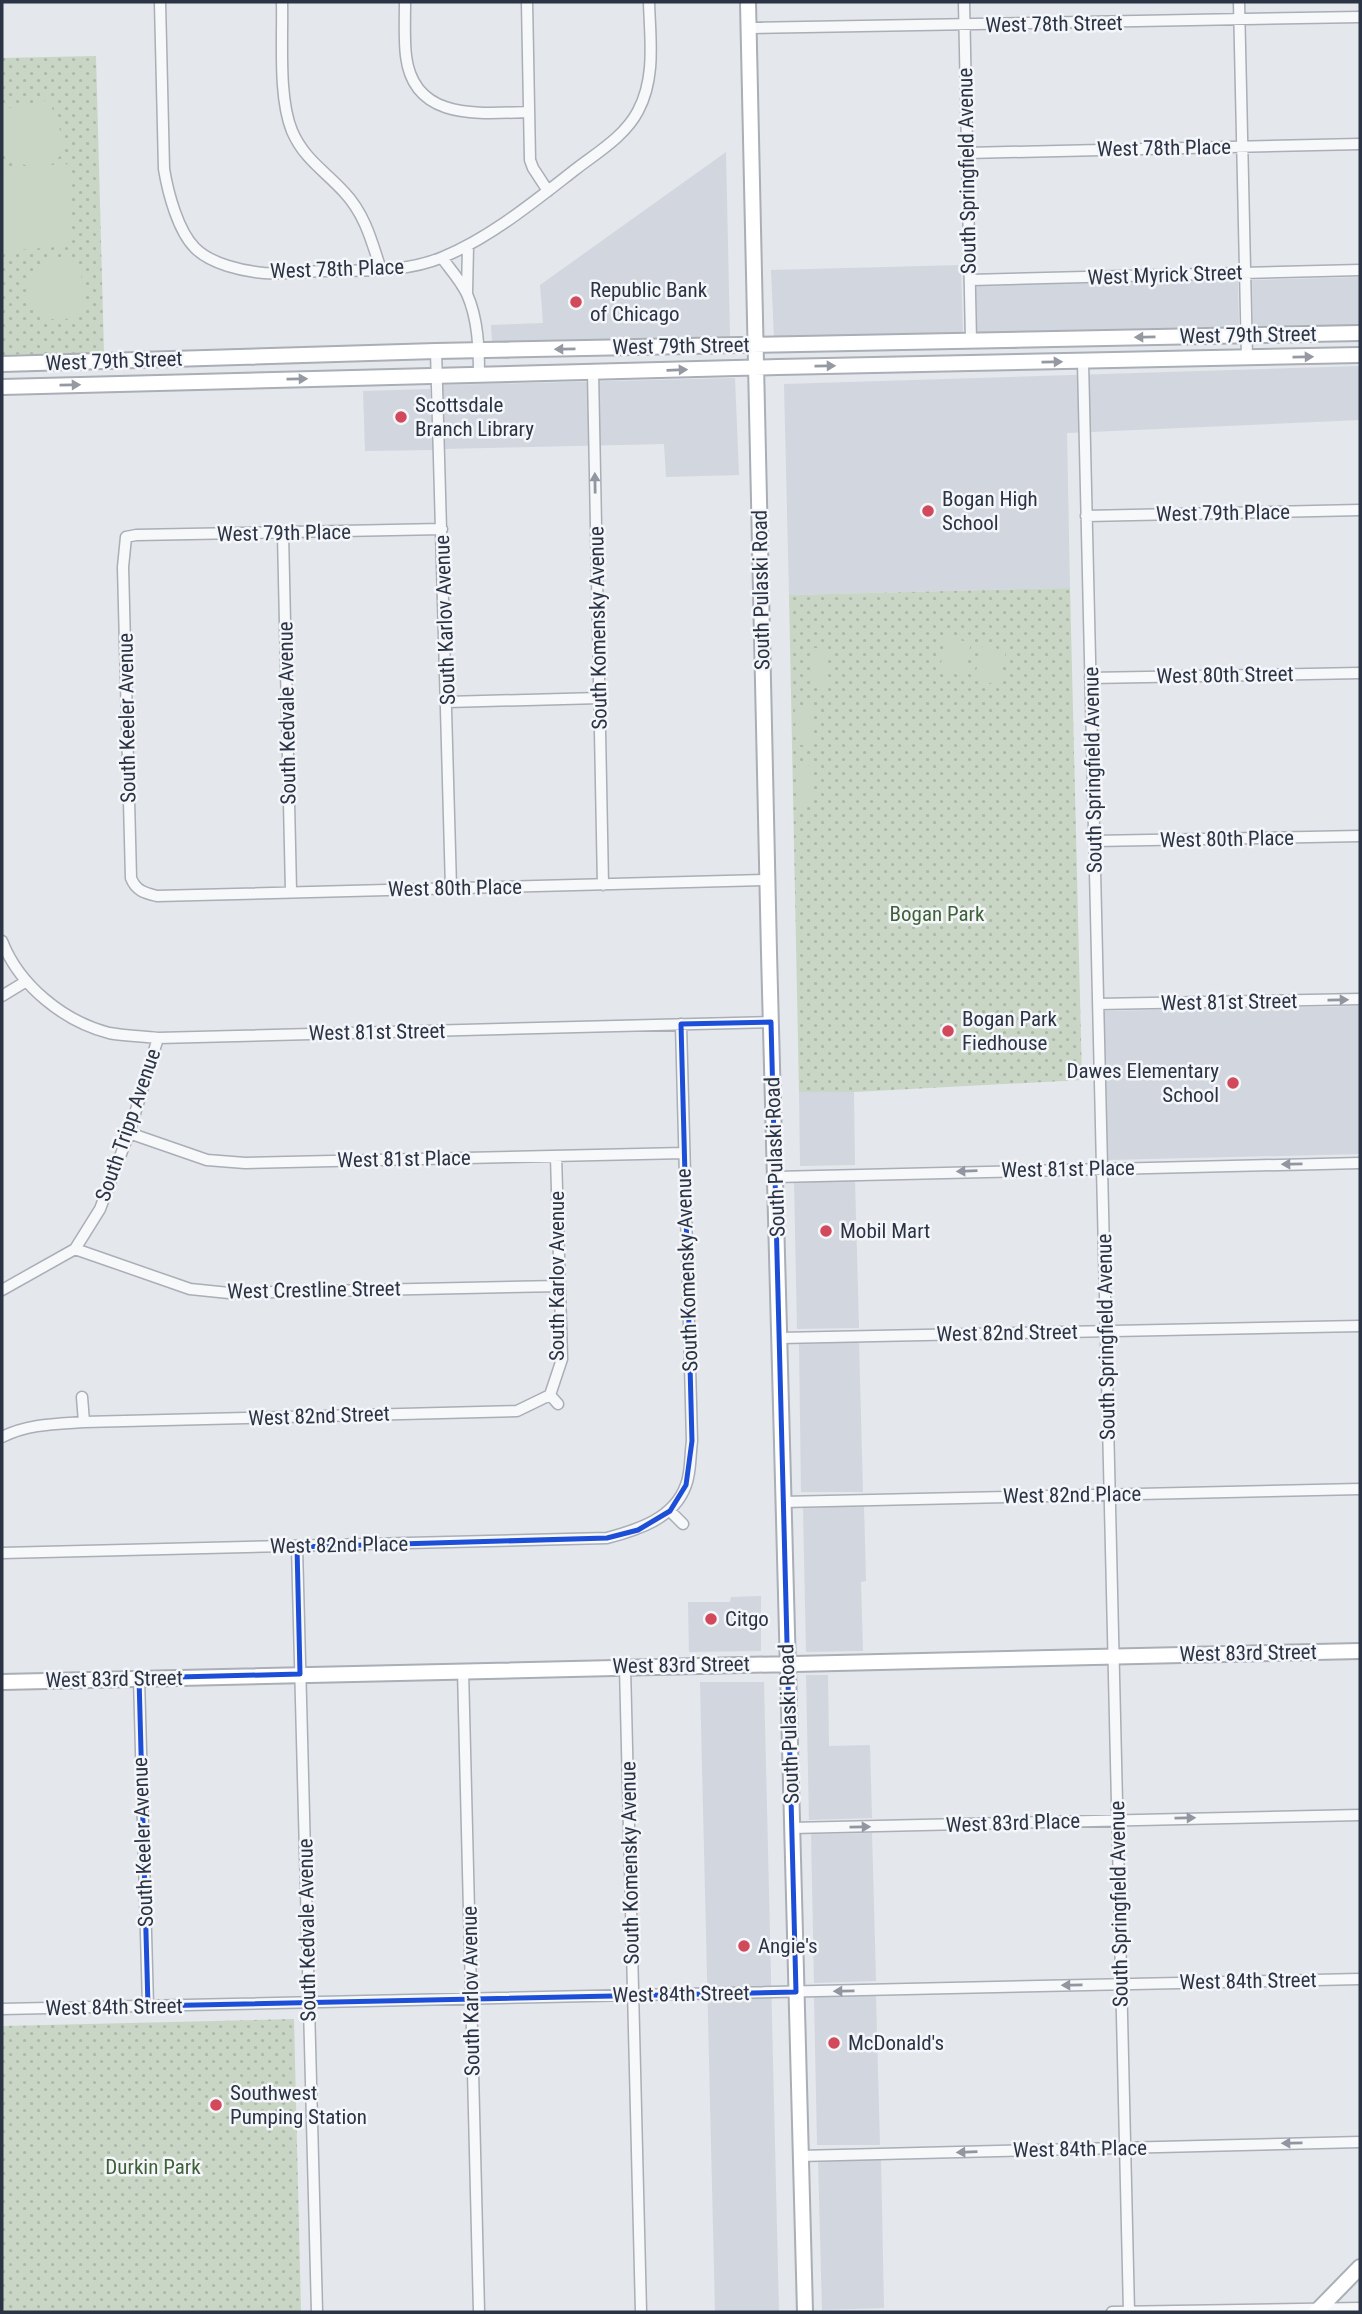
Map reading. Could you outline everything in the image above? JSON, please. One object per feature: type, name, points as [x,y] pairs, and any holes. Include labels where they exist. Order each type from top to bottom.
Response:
[{"type":"main road","name":"South Pulaski Road","points":[[748,2],[767,880],[805,2312]]},
{"type":"main road","name":"West 79th Street","points":[[2,364],[436,351],[1360,333]]},
{"type":"main road","name":"West 79th Street","points":[[2,387],[1360,355]]},
{"type":"main road","name":"West 83rd Street","points":[[2,1682],[1360,1651]]},
{"type":"main road","points":[[1318,2311],[1360,2267]]},
{"type":"street","name":"West 78th Place","points":[[160,2],[164,169],[167,192],[194,247],[210,258],[232,267],[263,273],[381,270],[417,266],[442,258]]},
{"type":"street","points":[[282,2],[285,101],[292,129],[316,167],[344,192],[362,215],[381,270]]},
{"type":"street","points":[[405,2],[406,58],[415,83],[431,102],[450,110],[471,113],[529,113]]},
{"type":"street","points":[[527,2],[530,160],[548,191]]},
{"type":"street","points":[[479,375],[475,319],[467,294],[442,258],[468,246],[548,191],[626,130],[638,113],[649,85],[649,2]]},
{"type":"street","name":"South Springfield Avenue","points":[[964,2],[971,341]]},
{"type":"street","points":[[1239,2],[1247,358]]},
{"type":"street","name":"West 78th Street","points":[[748,28],[1360,17]]},
{"type":"street","name":"West 78th Place","points":[[967,153],[1360,144]]},
{"type":"street","points":[[467,294],[468,246]]},
{"type":"street","name":"West Myrick Street","points":[[970,280],[1360,271]]},
{"type":"street","name":"South Karlov Avenue","points":[[436,351],[451,888]]},
{"type":"street","name":"South Springfield Avenue","points":[[1083,362],[1129,2312]]},
{"type":"street","name":"South Komensky Avenue","points":[[593,372],[603,884]]},
{"type":"street","name":"West 79th Place","points":[[1086,516],[1360,510]]},
{"type":"street","name":"West 79th Place","points":[[122,535],[442,529]]},
{"type":"street","name":"South Kedvale Avenue","points":[[283,534],[291,891]]},
{"type":"street","name":"South Keeler Avenue","points":[[122,535],[131,878],[134,886],[144,893]]},
{"type":"street","name":"West 80th Street","points":[[1090,678],[1360,673]]},
{"type":"street","points":[[447,702],[600,698]]},
{"type":"street","name":"West 80th Place","points":[[1094,841],[1360,836]]},
{"type":"street","name":"West 80th Place","points":[[144,893],[157,896],[767,880]]},
{"type":"street","points":[[2,941],[25,982],[2,996]]},
{"type":"street","name":"West 81st Street","points":[[25,982],[64,1013],[86,1025],[111,1033],[158,1038],[771,1022]]},
{"type":"street","name":"West 81st Street","points":[[1098,1004],[1360,999]]},
{"type":"street","name":"South Komensky Avenue","points":[[670,1511],[686,1485],[692,1441],[681,1024]]},
{"type":"street","name":"South Tripp Avenue","points":[[2,1290],[75,1249],[100,1209],[129,1133],[158,1038]]},
{"type":"street","name":"West 81st Place","points":[[129,1133],[207,1160],[245,1163],[684,1153]]},
{"type":"street","name":"South Karlov Avenue","points":[[550,1395],[562,1359],[556,1156]]},
{"type":"street","name":"West 81st Place","points":[[776,1177],[1360,1163]]},
{"type":"street","name":"West Crestline Street","points":[[75,1249],[190,1289],[229,1293],[560,1286]]},
{"type":"street","name":"West 82nd Street","points":[[780,1338],[1360,1326]]},
{"type":"street","points":[[550,1395],[558,1404]]},
{"type":"street","name":"West 82nd Street","points":[[2,1437],[16,1430],[38,1425],[84,1422],[517,1411],[550,1395]]},
{"type":"street","points":[[82,1397],[84,1422]]},
{"type":"street","name":"West 82nd Place","points":[[783,1502],[1360,1489]]},
{"type":"street","points":[[670,1511],[683,1524]]},
{"type":"street","name":"West 82nd Place","points":[[2,1553],[607,1538],[638,1530],[670,1511]]},
{"type":"street","name":"South Kedvale Avenue","points":[[297,1547],[317,2312]]},
{"type":"street","name":"South Komensky Avenue","points":[[625,1667],[640,2312]]},
{"type":"street","name":"South Karlov Avenue","points":[[463,1671],[479,2312]]},
{"type":"street","name":"South Keeler Avenue","points":[[139,1678],[148,2006]]},
{"type":"street","name":"West 83rd Place","points":[[792,1828],[1360,1815]]},
{"type":"street","name":"West 84th Street","points":[[2,2009],[1360,1979]]},
{"type":"street","name":"West 84th Place","points":[[800,2156],[1360,2142]]},
{"type":"street","points":[[1112,2312],[1318,2311],[1360,2308]]},
{"type":"highlighted area","points":[[771,1022],[796,1992],[148,2006],[139,1678],[300,1674],[297,1547],[607,1538],[638,1530],[670,1511],[686,1485],[692,1441],[681,1024]]},
{"type":"shaded area","points":[[726,152],[730,337],[492,342],[491,325],[543,323],[540,285]]},
{"type":"shaded area","points":[[961,265],[963,334],[774,339],[771,270]]},
{"type":"shaded area","points":[[1360,277],[1360,325],[1253,327],[1252,280]]},
{"type":"shaded area","points":[[1238,280],[1239,329],[977,334],[976,286]]},
{"type":"shaded area","name":"Bogan High School","points":[[1360,366],[1360,420],[1067,433],[1070,588],[789,595],[784,384]]},
{"type":"shaded area","points":[[735,378],[739,475],[666,477],[664,444],[441,449],[441,385]]},
{"type":"shaded area","name":"Scottsdale Branch Library","points":[[430,389],[433,450],[365,451],[363,391]]},
{"type":"shaded area","name":"Dawes Elementary School","points":[[1360,1006],[1360,1154],[1107,1160],[1103,1011]]},
{"type":"shaded area","points":[[799,1092],[854,1092],[855,1165],[800,1166]]},
{"type":"shaded area","points":[[855,1179],[859,1328],[797,1329],[794,1180]]},
{"type":"shaded area","points":[[859,1342],[863,1492],[801,1492],[799,1344]]},
{"type":"shaded area","points":[[864,1506],[866,1581],[861,1582],[863,1651],[806,1652],[803,1508]]},
{"type":"shaded area","points":[[761,1596],[761,1651],[689,1652],[688,1602],[730,1602],[731,1597]]},
{"type":"shaded area","points":[[806,1675],[828,1675],[829,1746],[870,1745],[872,1818],[809,1820]]},
{"type":"shaded area","points":[[700,1682],[764,1682],[779,2312],[715,2312]]},
{"type":"shaded area","points":[[872,1833],[876,1981],[814,1983],[811,1834]]},
{"type":"shaded area","points":[[876,1996],[880,2145],[817,2145],[814,1997]]},
{"type":"shaded area","points":[[881,2159],[884,2308],[822,2310],[818,2160]]},
{"type":"green space","points":[[96,56],[104,353],[2,355],[2,58]]},
{"type":"green space","points":[[47,97],[56,103],[52,108],[61,133],[63,153],[51,165],[71,164],[70,246],[2,251],[2,169],[31,167],[14,161],[2,149],[2,109],[44,102]]},
{"type":"green space","points":[[60,259],[74,261],[81,268],[84,313],[77,317],[47,318],[36,313],[29,304],[29,282],[35,272]]},
{"type":"green space","name":"Bogan Park","points":[[1070,588],[1082,1080],[854,1092],[799,1092],[789,595]]},
{"type":"green space","points":[[948,637],[971,643],[963,676],[939,670]]},
{"type":"green space","points":[[983,645],[1006,651],[998,685],[974,679]]},
{"type":"green space","points":[[810,648],[828,648],[828,686],[811,686]]},
{"type":"green space","points":[[795,707],[812,707],[813,745],[796,745]]},
{"type":"green space","points":[[814,765],[814,803],[797,804],[796,766]]},
{"type":"green space","name":"Durkin Park","points":[[294,2019],[301,2312],[2,2312],[2,2026]]},
{"type":"place","name":"Republic Bank of Chicago","points":[[576,302]]},
{"type":"place","name":"Scottsdale Branch Library","points":[[401,417]]},
{"type":"place","name":"Bogan High School","points":[[928,511]]},
{"type":"place","name":"Bogan Park Fiedhouse","points":[[948,1031]]},
{"type":"place","name":"Dawes Elementary School","points":[[1233,1083]]},
{"type":"place","name":"Mobil Mart","points":[[826,1231]]},
{"type":"place","name":"Citgo","points":[[711,1619]]},
{"type":"place","name":"Angie's","points":[[744,1946]]},
{"type":"place","name":"McDonald's","points":[[834,2043]]},
{"type":"place","name":"Southwest Pumping Station","points":[[216,2105]]}]
